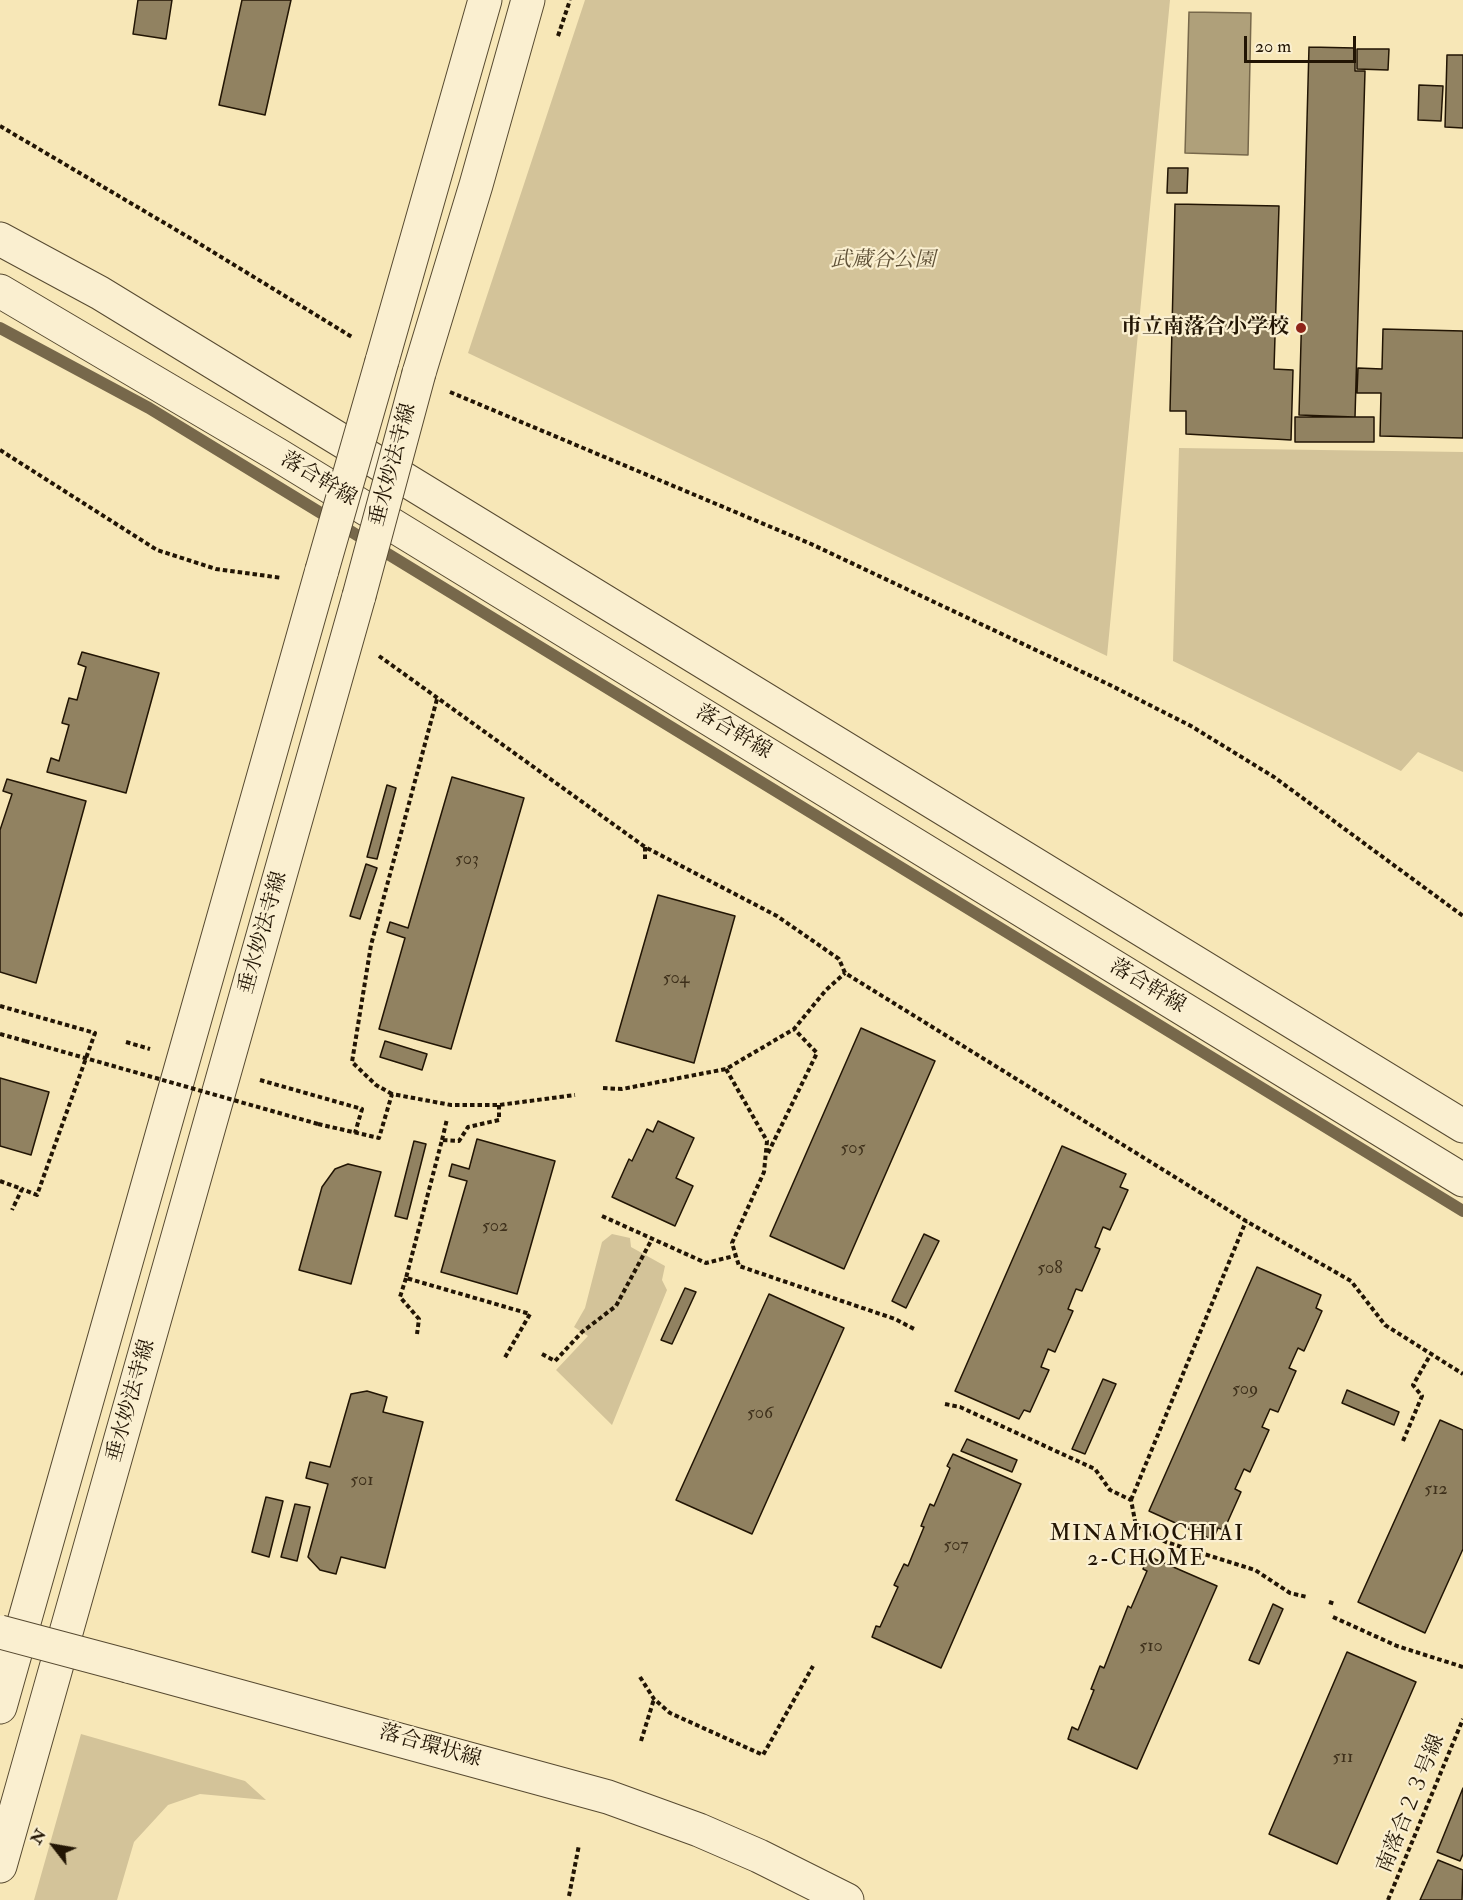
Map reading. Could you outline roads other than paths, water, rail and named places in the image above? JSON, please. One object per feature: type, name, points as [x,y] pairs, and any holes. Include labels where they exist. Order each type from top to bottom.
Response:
[{"type":"street","name":"垂水妙法寺線","points":[[0,1707],[484,0]]},
{"type":"street","name":"垂水妙法寺線","points":[[0,1866],[359,596],[419,373],[476,185],[528,0]]},
{"type":"street","points":[[0,240],[121,305],[1463,1126]]},
{"type":"street","name":"落合幹線","points":[[0,291],[278,455],[1463,1180]]},
{"type":"street","name":"落合環状線","points":[[0,1632],[608,1797],[699,1830],[759,1856],[847,1900]]},
{"type":"waterway","points":[[0,328],[149,408],[1463,1211]]},
{"type":"place","name":"市立南落合小学校","points":[[1301,328]]},
{"type":"district","name":"MINAMIOCHIAI 2-CHOME","points":[[1147,1548]]},
{"type":"park label","name":"武蔵谷公園","points":[[883,261]]}]
